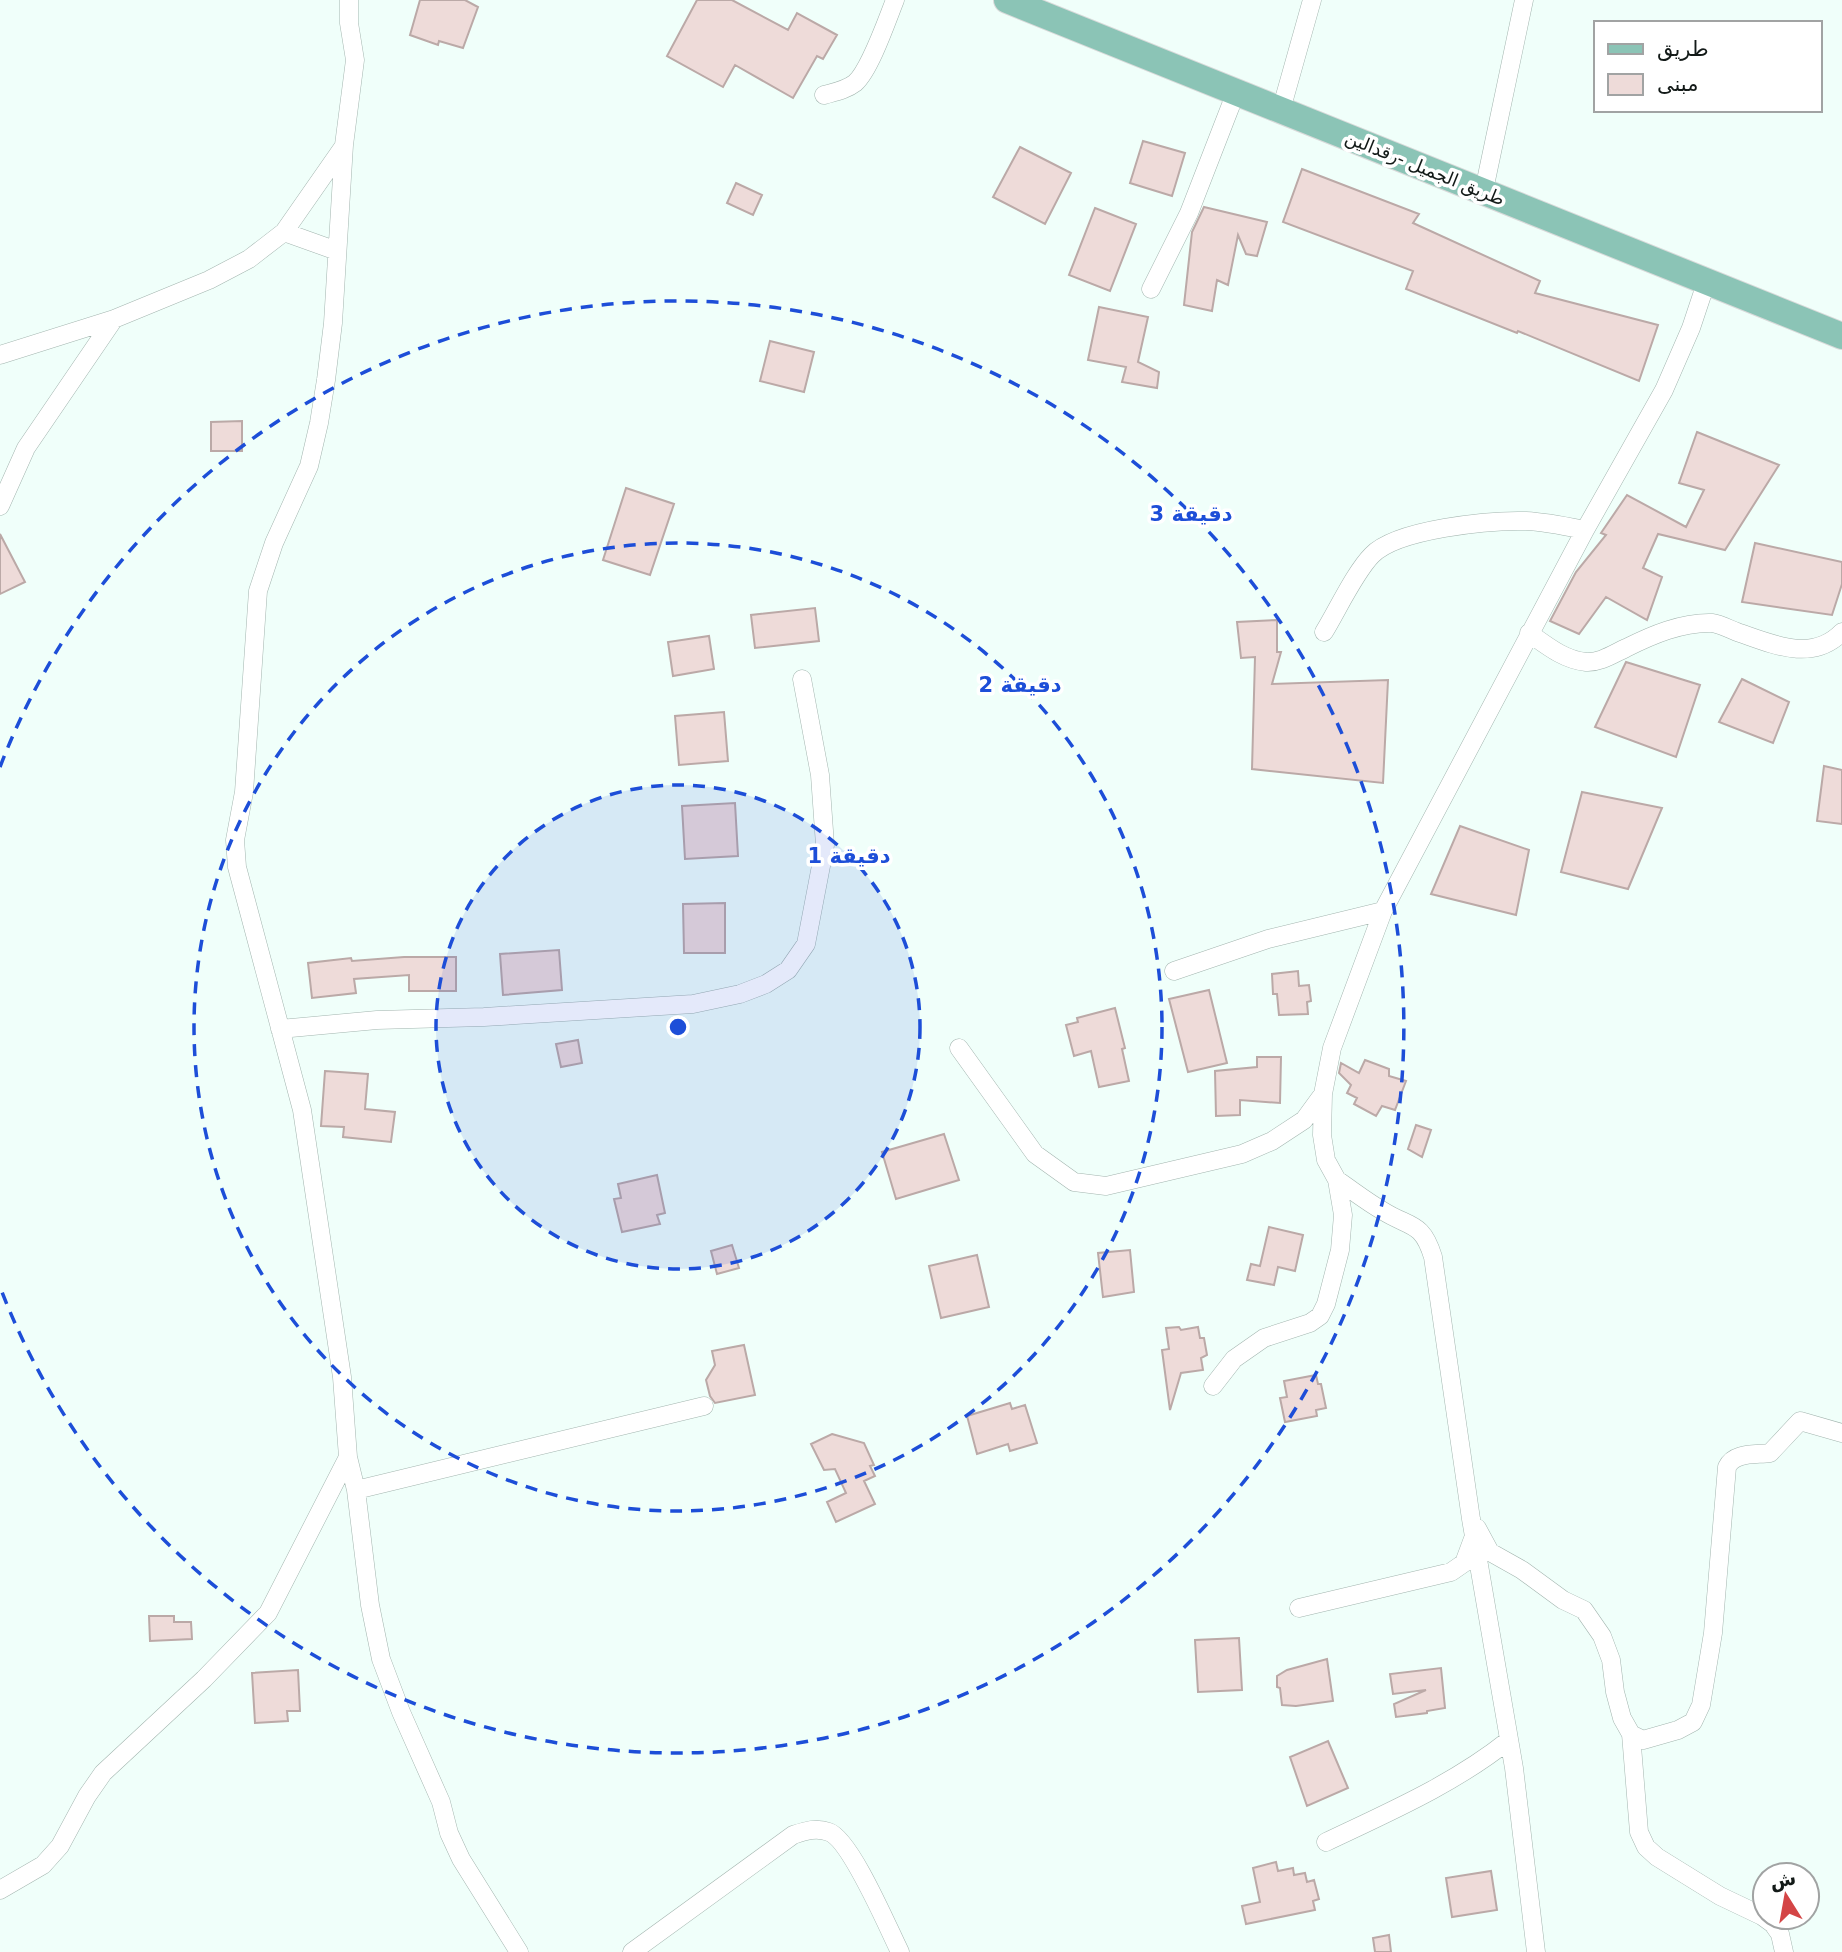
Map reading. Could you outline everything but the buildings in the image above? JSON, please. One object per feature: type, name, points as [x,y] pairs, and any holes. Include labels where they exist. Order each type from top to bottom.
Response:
[{"type":"main road","name":"طريق الجميل -رقدالين","points":[[1007,0],[1842,336]]},
{"type":"street","points":[[349,0],[349,23],[355,60],[344,145],[333,323],[319,424],[309,466],[274,543],[258,591],[244,792],[235,840],[237,867],[302,1110],[342,1377],[348,1457],[356,1490],[370,1605],[381,1659],[441,1802],[449,1833],[461,1859],[519,1952]]},
{"type":"street","points":[[824,95],[843,90],[856,82],[865,70],[895,0]]},
{"type":"street","points":[[1281,110],[1312,0]]},
{"type":"street","points":[[1484,190],[1524,0]]},
{"type":"street","points":[[1151,289],[1189,213],[1236,92]]},
{"type":"street","points":[[0,355],[114,319],[209,280],[249,259],[285,232],[344,145]]},
{"type":"street","points":[[285,232],[337,251]]},
{"type":"street","points":[[1213,1386],[1234,1359],[1264,1338],[1310,1323],[1320,1316],[1326,1304],[1340,1250],[1343,1215],[1337,1180],[1326,1160],[1322,1135],[1323,1094],[1332,1048],[1383,911],[1585,530],[1664,390],[1691,328],[1706,283]]},
{"type":"street","points":[[0,506],[26,447],[114,319]]},
{"type":"street","points":[[1324,632],[1370,556],[1387,542],[1434,530],[1525,521],[1585,530]]},
{"type":"street","points":[[1529,634],[1568,658],[1587,663],[1604,659],[1674,628],[1693,624],[1715,623],[1783,648],[1803,650],[1821,647],[1842,632]]},
{"type":"street","points":[[280,1029],[377,1020],[484,1017],[693,1004],[740,994],[766,984],[788,970],[806,944],[825,845],[820,775],[802,679]]},
{"type":"street","points":[[1174,971],[1268,939],[1383,911]]},
{"type":"street","points":[[959,1048],[1035,1154],[1074,1182],[1106,1186],[1242,1154],[1272,1141],[1304,1120],[1323,1094]]},
{"type":"street","points":[[1337,1180],[1384,1212],[1412,1224],[1427,1238],[1433,1257],[1473,1527],[1509,1740],[1536,1952]]},
{"type":"street","points":[[356,1490],[704,1406]]},
{"type":"street","points":[[1631,1734],[1643,1740],[1678,1730],[1693,1721],[1701,1705],[1713,1633],[1727,1467],[1730,1460],[1736,1456],[1770,1453],[1800,1421],[1842,1433]]},
{"type":"street","points":[[0,1889],[43,1865],[60,1846],[87,1796],[103,1773],[159,1718],[204,1679],[268,1613],[348,1457]]},
{"type":"street","points":[[1299,1608],[1451,1572],[1464,1563],[1473,1527]]},
{"type":"street","points":[[1473,1527],[1490,1552],[1522,1570],[1563,1600],[1584,1610],[1602,1636],[1611,1660],[1622,1718],[1631,1734],[1639,1832],[1646,1847],[1657,1857],[1720,1896],[1773,1924],[1780,1934],[1784,1952]]},
{"type":"street","points":[[1326,1842],[1441,1786],[1481,1763],[1509,1740]]},
{"type":"street","points":[[632,1952],[793,1835],[813,1829],[832,1833],[849,1850],[900,1952]]}]
